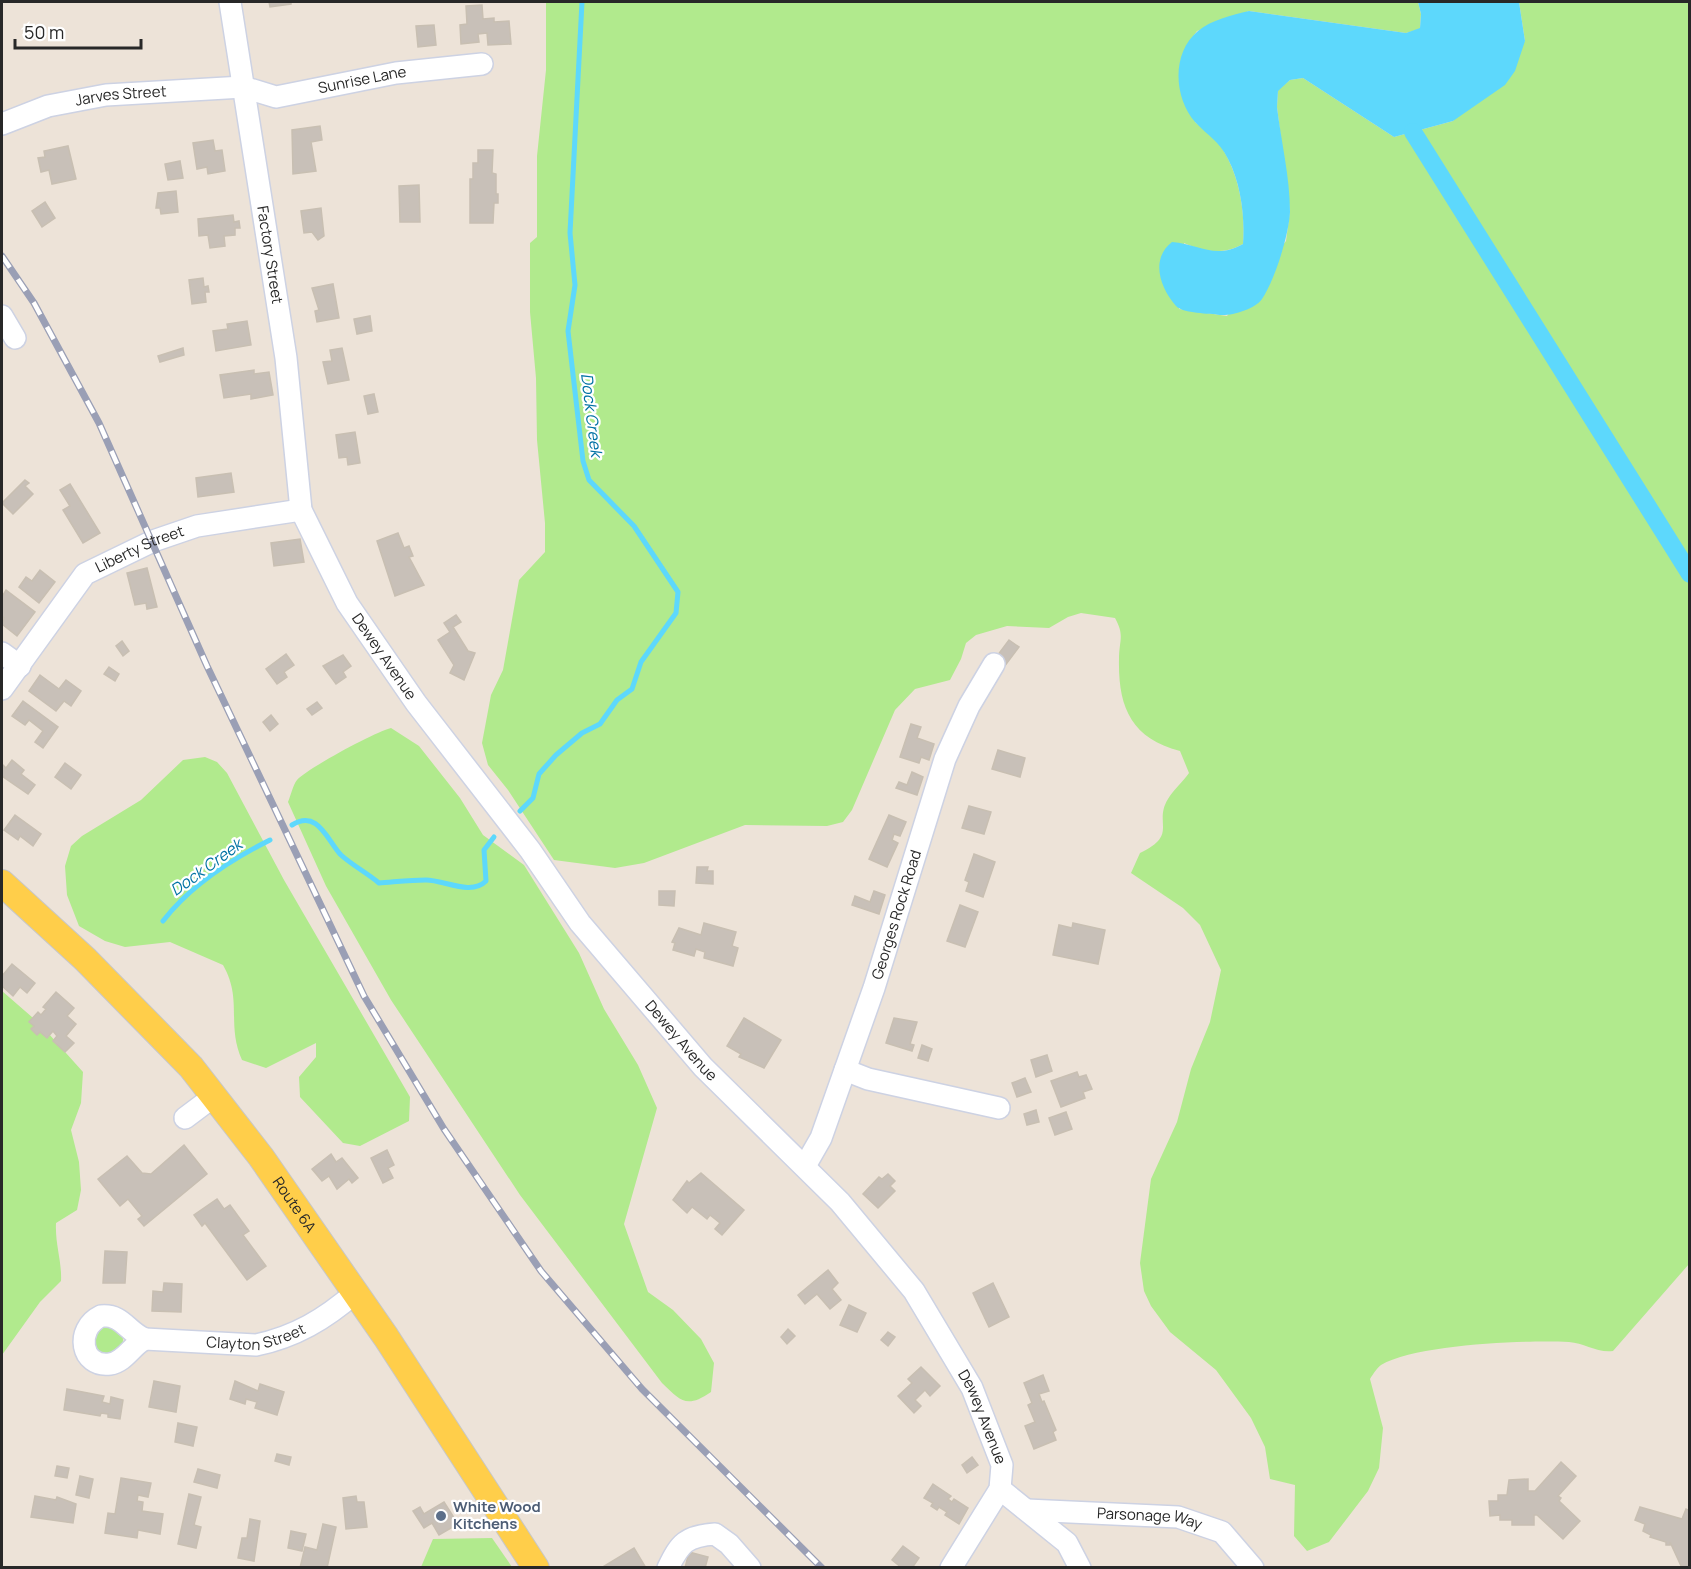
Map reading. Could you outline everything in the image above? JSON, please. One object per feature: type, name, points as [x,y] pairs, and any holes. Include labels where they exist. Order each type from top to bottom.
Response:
[{"type":"main road","name":"Route 6A","points":[[2,883],[85,959],[191,1067],[261,1157],[355,1293],[536,1568]]},
{"type":"street","name":"Factory Street","points":[[230,2],[286,358],[301,510]]},
{"type":"street","name":"Sunrise Lane","points":[[243,87],[276,98],[396,73],[482,64]]},
{"type":"street","name":"Jarves Street","points":[[2,124],[48,106],[78,100],[132,93],[243,87]]},
{"type":"street","points":[[2,316],[15,338]]},
{"type":"street","name":"Liberty Street","points":[[2,689],[85,574],[153,541],[197,526],[301,510]]},
{"type":"street","name":"Dewey Avenue","points":[[301,510],[347,603],[416,703],[530,850],[580,923],[703,1067],[840,1202],[914,1291],[972,1388],[1002,1465],[1000,1489]]},
{"type":"street","points":[[2,652],[20,666]]},
{"type":"street","name":"Georges Rock Road","points":[[806,1166],[821,1138],[845,1070],[945,759],[969,706],[994,664]]},
{"type":"street","points":[[845,1070],[868,1079],[999,1108]]},
{"type":"street","points":[[185,1118],[213,1097]]},
{"type":"street","name":"Clayton Street","points":[[145,1339],[248,1344],[272,1341],[288,1337],[315,1323],[355,1293]]},
{"type":"street","points":[[951,1568],[1000,1489],[1067,1543],[1080,1568]]},
{"type":"street","name":"Parsonage Way","points":[[1027,1510],[1178,1517],[1222,1532],[1254,1568]]},
{"type":"street","points":[[668,1568],[676,1550],[688,1538],[715,1534],[729,1544],[750,1568]]},
{"type":"green space","points":[[546,2],[1418,2],[1421,14],[1420,29],[1406,33],[1249,11],[1197,31],[1189,42],[1195,122],[1215,138],[1230,164],[1242,204],[1244,231],[1243,244],[1228,250],[1199,249],[1184,243],[1179,309],[1227,316],[1286,241],[1290,211],[1277,107],[1278,90],[1290,80],[1303,78],[1394,137],[1453,121],[1525,41],[1519,2],[1689,2],[1689,1264],[1613,1351],[1601,1351],[1569,1342],[1500,1343],[1420,1352],[1381,1365],[1370,1379],[1383,1428],[1379,1468],[1368,1491],[1329,1542],[1307,1551],[1294,1536],[1295,1485],[1270,1479],[1265,1447],[1251,1418],[1216,1370],[1170,1332],[1151,1306],[1144,1291],[1140,1263],[1151,1179],[1177,1122],[1191,1069],[1210,1022],[1221,970],[1200,925],[1183,908],[1131,873],[1140,853],[1159,840],[1163,828],[1164,807],[1189,773],[1180,751],[1163,745],[1139,729],[1125,706],[1119,676],[1121,634],[1115,618],[1081,613],[1068,617],[1049,628],[1007,626],[976,635],[966,643],[950,680],[915,689],[895,710],[852,810],[843,822],[827,826],[745,825],[644,863],[615,868],[554,860],[508,790],[488,765],[482,743],[491,695],[503,670],[519,580],[545,552],[545,523],[537,440],[536,378],[530,312],[530,243],[537,237],[537,156],[546,70]]},
{"type":"green space","points":[[391,728],[419,746],[460,798],[483,835],[524,865],[579,953],[604,1009],[638,1065],[657,1108],[624,1224],[648,1292],[673,1310],[701,1339],[714,1363],[711,1392],[702,1397],[684,1401],[662,1383],[520,1195],[391,1000],[326,886],[288,802],[293,787],[304,774],[327,759]]},
{"type":"green space","points":[[205,757],[217,762],[227,773],[284,880],[410,1097],[409,1121],[360,1146],[343,1143],[300,1097],[299,1077],[316,1057],[316,1043],[266,1068],[242,1060],[235,1035],[232,990],[223,965],[170,942],[125,947],[105,941],[79,926],[67,895],[65,866],[71,846],[82,836],[141,800],[183,760]]},
{"type":"green space","points":[[2,991],[40,1024],[83,1072],[81,1103],[71,1130],[79,1162],[81,1190],[77,1210],[56,1223],[61,1281],[40,1302],[2,1355]]},
{"type":"green space","points":[[108,1325],[118,1330],[123,1340],[118,1350],[108,1355],[98,1350],[93,1340],[98,1330]]},
{"type":"green space","points":[[492,1538],[512,1567],[421,1567],[433,1539]]},
{"type":"water","points":[[1418,2],[1519,2],[1525,41],[1515,71],[1505,85],[1453,121],[1394,137],[1303,78],[1290,80],[1278,91],[1277,107],[1289,186],[1290,212],[1280,257],[1267,291],[1259,303],[1231,314],[1191,312],[1176,306],[1162,282],[1159,265],[1165,249],[1172,242],[1215,251],[1233,249],[1243,244],[1241,201],[1228,159],[1213,139],[1195,122],[1183,101],[1178,76],[1183,51],[1189,40],[1209,24],[1249,11],[1406,33],[1420,28],[1421,14]]},
{"type":"building","points":[[269,2],[291,2],[291,4],[270,7]]},
{"type":"building","points":[[482,5],[483,19],[494,18],[494,22],[509,21],[511,44],[488,45],[487,33],[478,34],[479,42],[461,44],[460,25],[467,24],[466,6]]},
{"type":"building","points":[[434,25],[436,45],[418,47],[416,26]]},
{"type":"building","points":[[320,126],[322,140],[311,142],[316,171],[293,174],[292,130]]},
{"type":"building","points":[[213,140],[215,151],[222,150],[225,171],[208,174],[207,167],[197,169],[193,143]]},
{"type":"building","points":[[68,146],[76,179],[52,184],[49,170],[41,172],[38,158],[45,157],[44,151]]},
{"type":"building","points":[[478,150],[493,150],[492,173],[496,174],[498,203],[494,203],[493,223],[470,223],[470,179],[473,179],[473,163],[478,163]]},
{"type":"building","points":[[180,161],[183,178],[168,180],[165,164]]},
{"type":"building","points":[[419,185],[420,222],[400,222],[399,186]]},
{"type":"building","points":[[176,191],[178,212],[161,214],[160,208],[156,208],[158,193]]},
{"type":"building","points":[[45,202],[55,218],[42,227],[32,211]]},
{"type":"building","points":[[321,208],[324,236],[318,240],[312,232],[304,233],[301,211]]},
{"type":"building","points":[[233,215],[234,222],[239,221],[240,228],[235,228],[235,235],[224,236],[225,246],[210,248],[208,235],[199,236],[198,219]]},
{"type":"building","points":[[203,278],[204,287],[208,286],[209,292],[205,292],[206,302],[192,304],[189,280]]},
{"type":"building","points":[[333,284],[339,318],[317,322],[315,311],[319,310],[312,288]]},
{"type":"building","points":[[370,316],[372,331],[357,334],[354,319]]},
{"type":"building","points":[[247,321],[251,345],[216,351],[213,331],[228,329],[227,324]]},
{"type":"building","points":[[183,348],[184,355],[160,362],[158,356]]},
{"type":"building","points":[[342,348],[349,380],[328,384],[323,362],[332,361],[330,350]]},
{"type":"building","points":[[254,370],[254,374],[269,372],[273,395],[251,399],[251,394],[224,398],[220,375]]},
{"type":"building","points":[[374,394],[378,412],[368,414],[364,396]]},
{"type":"building","points":[[355,432],[360,463],[348,465],[347,457],[339,458],[336,435]]},
{"type":"building","points":[[231,473],[234,492],[198,497],[196,478]]},
{"type":"building","points":[[25,480],[29,483],[25,486],[33,494],[13,514],[2,503]]},
{"type":"building","points":[[70,484],[100,533],[83,543],[63,510],[70,506],[60,490]]},
{"type":"building","points":[[398,533],[404,548],[409,546],[413,556],[409,557],[424,585],[395,596],[377,541]]},
{"type":"building","points":[[300,539],[304,562],[274,566],[271,543]]},
{"type":"building","points":[[147,568],[157,607],[147,609],[146,603],[135,605],[127,573]]},
{"type":"building","points":[[40,570],[55,582],[39,603],[19,587],[26,577],[32,581]]},
{"type":"building","points":[[6,590],[35,612],[17,636],[2,624],[4,618],[2,616],[2,597]]},
{"type":"building","points":[[456,615],[461,622],[453,627],[468,651],[475,653],[464,680],[450,673],[454,665],[438,640],[450,632],[444,623]]},
{"type":"building","points":[[1009,640],[1019,647],[1004,667],[994,660]]},
{"type":"building","points":[[122,641],[129,651],[123,656],[116,646]]},
{"type":"building","points":[[286,654],[294,665],[284,672],[287,677],[277,684],[266,669]]},
{"type":"building","points":[[343,655],[351,666],[343,672],[346,677],[336,684],[323,666]]},
{"type":"building","points":[[109,667],[119,674],[115,681],[104,674]]},
{"type":"building","points":[[40,675],[59,689],[66,680],[81,691],[71,706],[64,701],[56,711],[29,691]]},
{"type":"building","points":[[23,701],[58,727],[43,748],[35,742],[43,731],[29,720],[25,725],[12,716]]},
{"type":"building","points":[[317,702],[322,708],[312,715],[307,709]]},
{"type":"building","points":[[271,715],[278,724],[270,731],[263,722]]},
{"type":"building","points":[[911,724],[921,727],[917,738],[934,744],[929,760],[921,757],[919,763],[900,757]]},
{"type":"building","points":[[998,750],[1025,758],[1020,777],[992,769]]},
{"type":"building","points":[[12,760],[24,770],[21,774],[35,785],[28,794],[2,776],[2,764],[6,768]]},
{"type":"building","points":[[65,763],[81,775],[71,789],[55,777]]},
{"type":"building","points":[[912,772],[923,777],[917,795],[896,788],[899,782],[907,785]]},
{"type":"building","points":[[969,806],[991,812],[984,834],[962,828]]},
{"type":"building","points":[[15,815],[41,834],[33,846],[20,836],[18,840],[4,830]]},
{"type":"building","points":[[889,815],[906,822],[900,836],[894,834],[892,840],[898,843],[887,867],[869,859]]},
{"type":"building","points":[[974,854],[995,862],[983,897],[966,891],[969,882],[965,880]]},
{"type":"building","points":[[697,867],[708,867],[707,871],[713,871],[713,884],[696,883]]},
{"type":"building","points":[[659,891],[675,891],[674,906],[659,905]]},
{"type":"building","points":[[874,891],[885,895],[879,914],[852,905],[855,896],[870,902]]},
{"type":"building","points":[[960,905],[978,912],[965,947],[947,941]]},
{"type":"building","points":[[704,923],[736,932],[732,946],[738,948],[733,966],[704,958],[705,952],[696,949],[694,956],[673,950],[675,943],[672,942],[679,928],[701,935]]},
{"type":"building","points":[[1073,923],[1105,930],[1098,964],[1053,955],[1059,925],[1072,928]]},
{"type":"building","points":[[12,964],[35,983],[27,993],[20,987],[13,996],[2,986],[2,976]]},
{"type":"building","points":[[56,992],[74,1008],[67,1016],[76,1024],[66,1036],[74,1043],[65,1052],[53,1041],[57,1036],[53,1031],[47,1038],[40,1032],[37,1035],[31,1029],[34,1026],[29,1022],[38,1012],[41,1015],[46,1009],[43,1007]]},
{"type":"building","points":[[744,1018],[781,1040],[764,1068],[739,1057],[741,1054],[727,1046]]},
{"type":"building","points":[[894,1018],[917,1022],[910,1044],[914,1045],[912,1051],[886,1043]]},
{"type":"building","points":[[922,1045],[932,1049],[928,1061],[918,1058]]},
{"type":"building","points":[[1047,1055],[1052,1071],[1036,1077],[1031,1060]]},
{"type":"building","points":[[1077,1072],[1079,1077],[1086,1075],[1092,1089],[1083,1092],[1085,1098],[1061,1107],[1051,1081]]},
{"type":"building","points":[[1025,1078],[1031,1092],[1017,1097],[1012,1083]]},
{"type":"building","points":[[1036,1110],[1039,1122],[1027,1125],[1024,1114]]},
{"type":"building","points":[[1066,1112],[1072,1129],[1055,1135],[1049,1118]]},
{"type":"building","points":[[184,1145],[207,1174],[144,1226],[138,1219],[142,1216],[128,1199],[120,1206],[98,1179],[127,1156],[142,1173],[151,1174]]},
{"type":"building","points":[[387,1150],[394,1165],[388,1168],[393,1178],[383,1183],[371,1158]]},
{"type":"building","points":[[331,1154],[336,1162],[342,1158],[358,1178],[352,1183],[349,1179],[337,1189],[329,1176],[322,1181],[312,1169]]},
{"type":"building","points":[[701,1173],[744,1210],[722,1235],[715,1229],[720,1223],[710,1215],[707,1219],[692,1207],[687,1213],[673,1200],[687,1181],[689,1183]]},
{"type":"building","points":[[888,1174],[895,1181],[890,1186],[895,1191],[878,1208],[863,1194],[879,1177],[882,1179]]},
{"type":"building","points":[[217,1199],[224,1209],[230,1205],[249,1231],[243,1235],[266,1266],[247,1280],[205,1223],[202,1226],[194,1215]]},
{"type":"building","points":[[105,1251],[127,1252],[125,1283],[103,1283]]},
{"type":"building","points":[[828,1270],[838,1283],[832,1289],[841,1300],[830,1309],[817,1294],[805,1304],[798,1295]]},
{"type":"building","points":[[164,1283],[182,1284],[181,1312],[152,1311],[153,1291],[163,1292]]},
{"type":"building","points":[[993,1283],[1009,1317],[989,1327],[973,1293]]},
{"type":"building","points":[[849,1305],[866,1313],[857,1332],[840,1325]]},
{"type":"building","points":[[788,1329],[795,1336],[787,1344],[781,1337]]},
{"type":"building","points":[[888,1332],[895,1337],[888,1346],[881,1340]]},
{"type":"building","points":[[921,1367],[940,1386],[930,1396],[925,1390],[915,1400],[921,1406],[914,1413],[898,1396],[912,1383],[908,1379]]},
{"type":"building","points":[[1043,1375],[1049,1391],[1039,1394],[1056,1430],[1053,1432],[1056,1440],[1034,1449],[1025,1426],[1035,1422],[1028,1405],[1032,1403],[1024,1383]]},
{"type":"building","points":[[154,1381],[180,1386],[176,1412],[149,1407]]},
{"type":"building","points":[[235,1381],[258,1391],[260,1384],[284,1392],[277,1415],[255,1408],[257,1402],[246,1399],[245,1404],[230,1399]]},
{"type":"building","points":[[67,1389],[104,1396],[102,1402],[110,1404],[111,1397],[123,1400],[120,1419],[108,1417],[108,1414],[101,1413],[100,1416],[64,1410]]},
{"type":"building","points":[[178,1423],[197,1427],[193,1446],[175,1442]]},
{"type":"building","points":[[277,1454],[291,1457],[289,1465],[275,1461]]},
{"type":"building","points":[[972,1457],[978,1465],[967,1473],[962,1465]]},
{"type":"building","points":[[1561,1462],[1576,1476],[1558,1496],[1561,1498],[1559,1501],[1580,1521],[1563,1539],[1537,1515],[1534,1515],[1534,1525],[1512,1525],[1512,1520],[1500,1520],[1500,1515],[1490,1516],[1489,1501],[1498,1501],[1498,1495],[1507,1495],[1509,1480],[1528,1479],[1528,1491],[1535,1491]]},
{"type":"building","points":[[57,1466],[69,1468],[67,1478],[55,1476]]},
{"type":"building","points":[[198,1469],[220,1475],[217,1488],[194,1482]]},
{"type":"building","points":[[80,1476],[93,1479],[89,1498],[76,1495]]},
{"type":"building","points":[[121,1478],[151,1483],[148,1497],[138,1495],[137,1501],[143,1502],[142,1511],[163,1514],[160,1534],[138,1530],[137,1538],[105,1533],[108,1513],[115,1514]]},
{"type":"building","points":[[933,1484],[951,1496],[948,1499],[952,1502],[954,1499],[968,1508],[959,1524],[945,1515],[947,1512],[939,1507],[937,1510],[931,1506],[933,1503],[924,1498]]},
{"type":"building","points":[[189,1494],[201,1497],[194,1525],[201,1527],[196,1548],[178,1544]]},
{"type":"building","points":[[35,1496],[56,1500],[57,1497],[76,1504],[73,1523],[31,1517]]},
{"type":"building","points":[[356,1496],[357,1502],[364,1502],[367,1527],[346,1529],[343,1498]]},
{"type":"building","points":[[444,1502],[458,1524],[439,1535],[432,1523],[424,1528],[413,1511],[420,1507],[424,1514]]},
{"type":"building","points":[[1640,1507],[1682,1519],[1686,1509],[1690,1511],[1690,1568],[1682,1568],[1670,1542],[1670,1545],[1666,1545],[1666,1542],[1650,1537],[1651,1535],[1643,1531],[1645,1524],[1635,1520]]},
{"type":"building","points":[[250,1519],[260,1521],[254,1561],[238,1558],[242,1538],[247,1538]]},
{"type":"building","points":[[323,1524],[336,1527],[327,1568],[300,1568],[305,1547],[317,1550]]},
{"type":"building","points":[[291,1531],[306,1534],[302,1551],[288,1548]]},
{"type":"building","points":[[903,1546],[919,1558],[912,1568],[902,1568],[892,1560]]},
{"type":"building","points":[[634,1548],[646,1568],[601,1568]]},
{"type":"building","points":[[689,1552],[708,1557],[705,1568],[685,1568]]},
{"type":"waterway","name":"Dock Creek","points":[[520,811],[533,798],[539,774],[556,755],[582,733],[600,724],[617,700],[632,689],[641,662],[676,613],[678,592],[634,526],[589,480],[583,461],[568,331],[575,285],[570,233],[582,2]]},
{"type":"waterway","points":[[1413,132],[1690,574]]},
{"type":"waterway","name":"Dock Creek","points":[[292,825],[301,821],[315,824],[321,828],[341,855],[379,883],[426,880],[465,887],[480,885],[486,881],[484,850],[494,837]]},
{"type":"waterway","name":"Dock Creek","points":[[163,921],[198,885],[240,856],[270,840]]},
{"type":"railway","points":[[2,256],[34,303],[99,423],[207,666],[364,996],[444,1129],[541,1271],[642,1389],[822,1568]]},
{"type":"place","name":"White Wood Kitchens","points":[[441,1516]]}]
